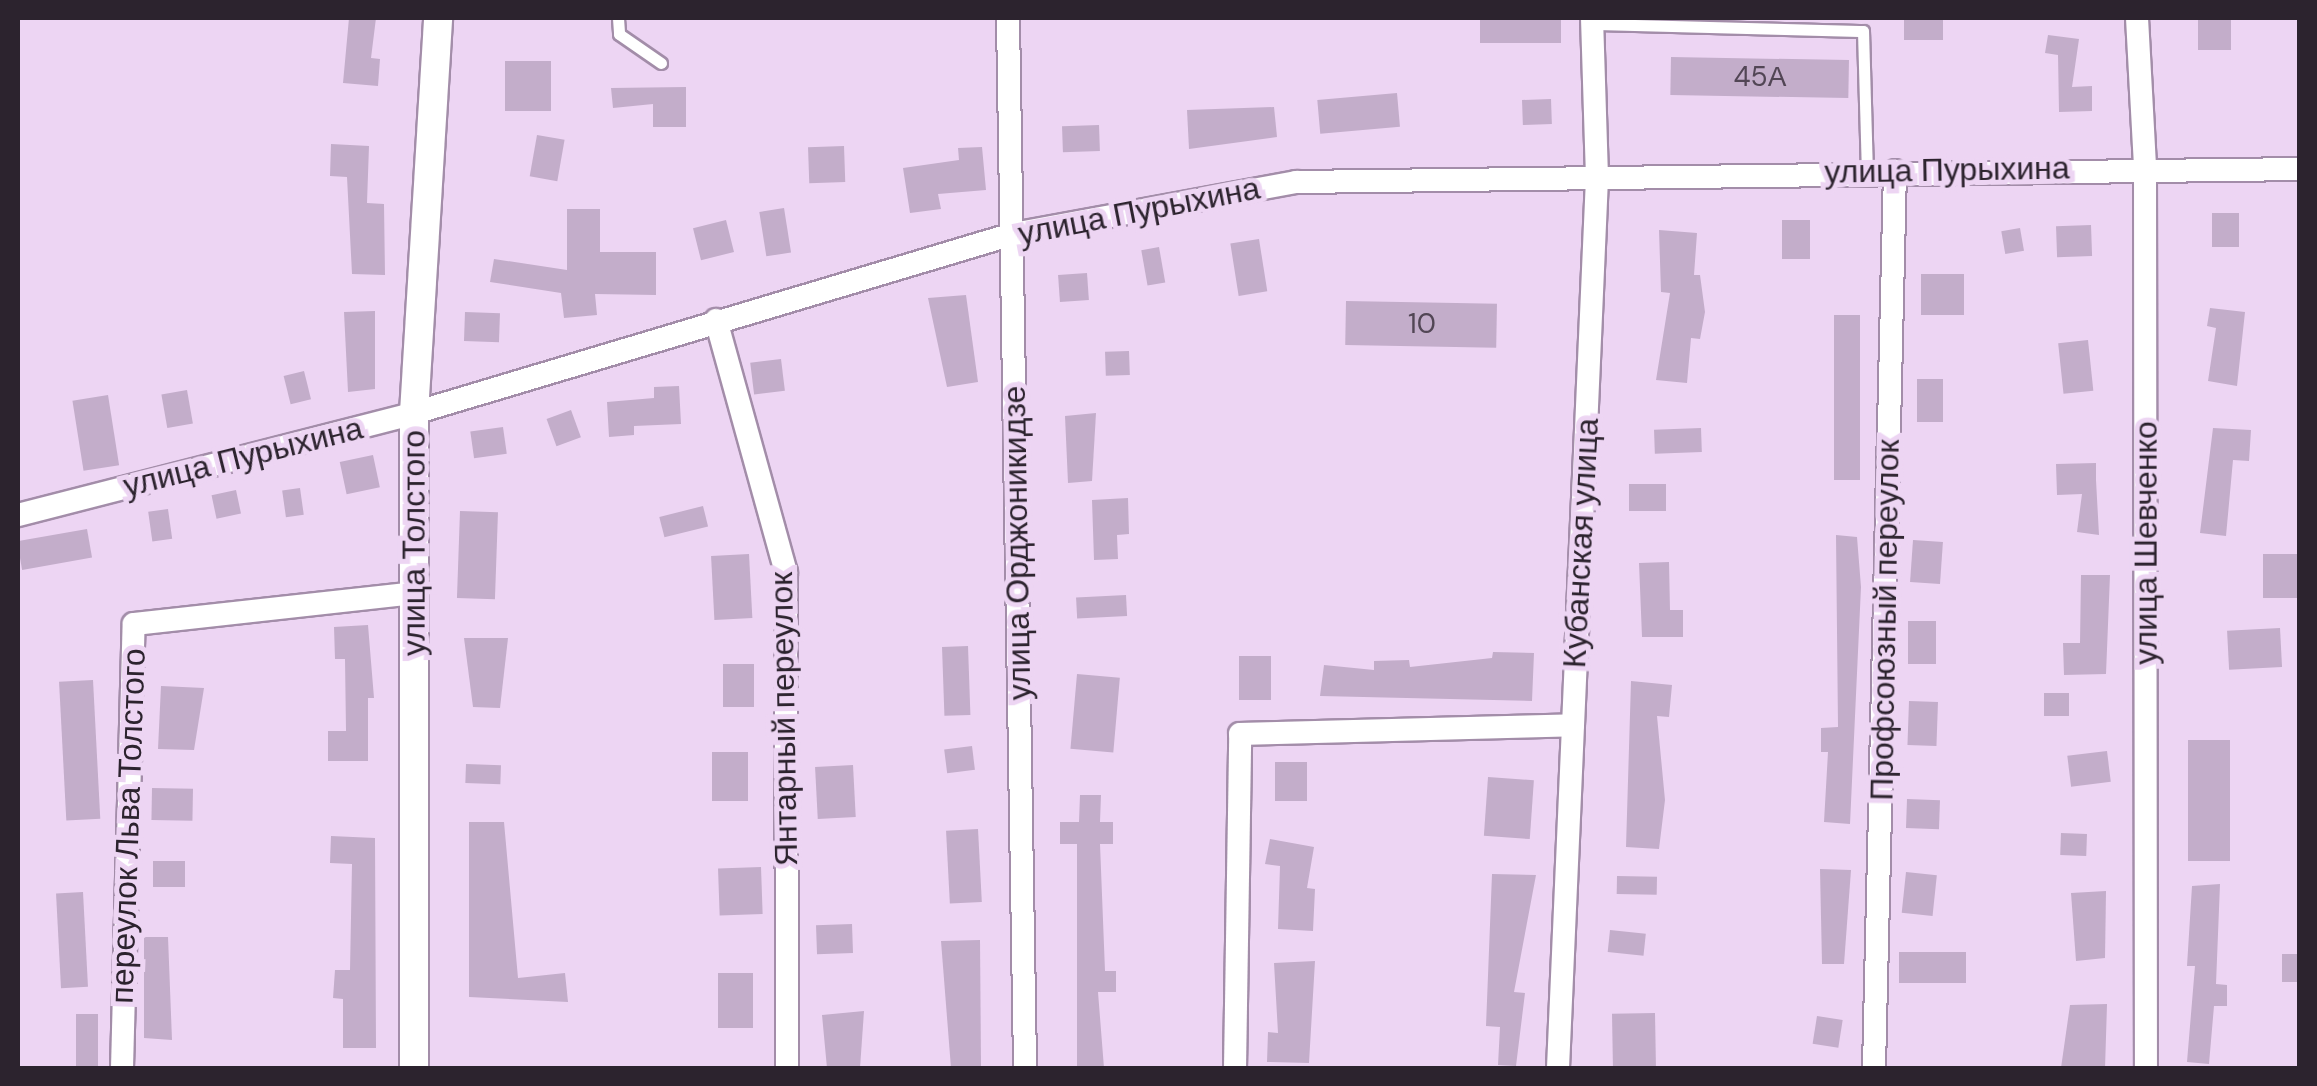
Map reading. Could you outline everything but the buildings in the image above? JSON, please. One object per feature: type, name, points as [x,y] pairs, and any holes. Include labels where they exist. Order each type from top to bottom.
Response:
[{"type":"street","name":"улица Толстого","points":[[414,1068],[414,413],[438,18]]},
{"type":"street","name":"улица Орджоникидзе","points":[[1008,18],[1024,1068]]},
{"type":"street","name":"улица Шевченко","points":[[2137,18],[2145,165],[2146,1068]]},
{"type":"street","name":"Кубанская улица","points":[[1558,1068],[1597,177],[1592,21]]},
{"type":"street","name":"улица Пурыхина","points":[[18,515],[414,413],[1013,234],[1296,182],[2145,165],[2300,169]]},
{"type":"street","name":"Профсоюзный переулок","points":[[1874,1068],[1895,172]]},
{"type":"street","name":"Янтарный переулок","points":[[716,320],[786,572],[786,1068]]},
{"type":"street","name":"переулок Льва Толстого","points":[[122,1068],[134,624],[414,593]]},
{"type":"street","points":[[1235,1068],[1240,734],[1573,725]]},
{"type":"lane","points":[[618,18],[619,34],[661,63]]},
{"type":"lane","points":[[1592,21],[1862,31],[1867,172]]}]
